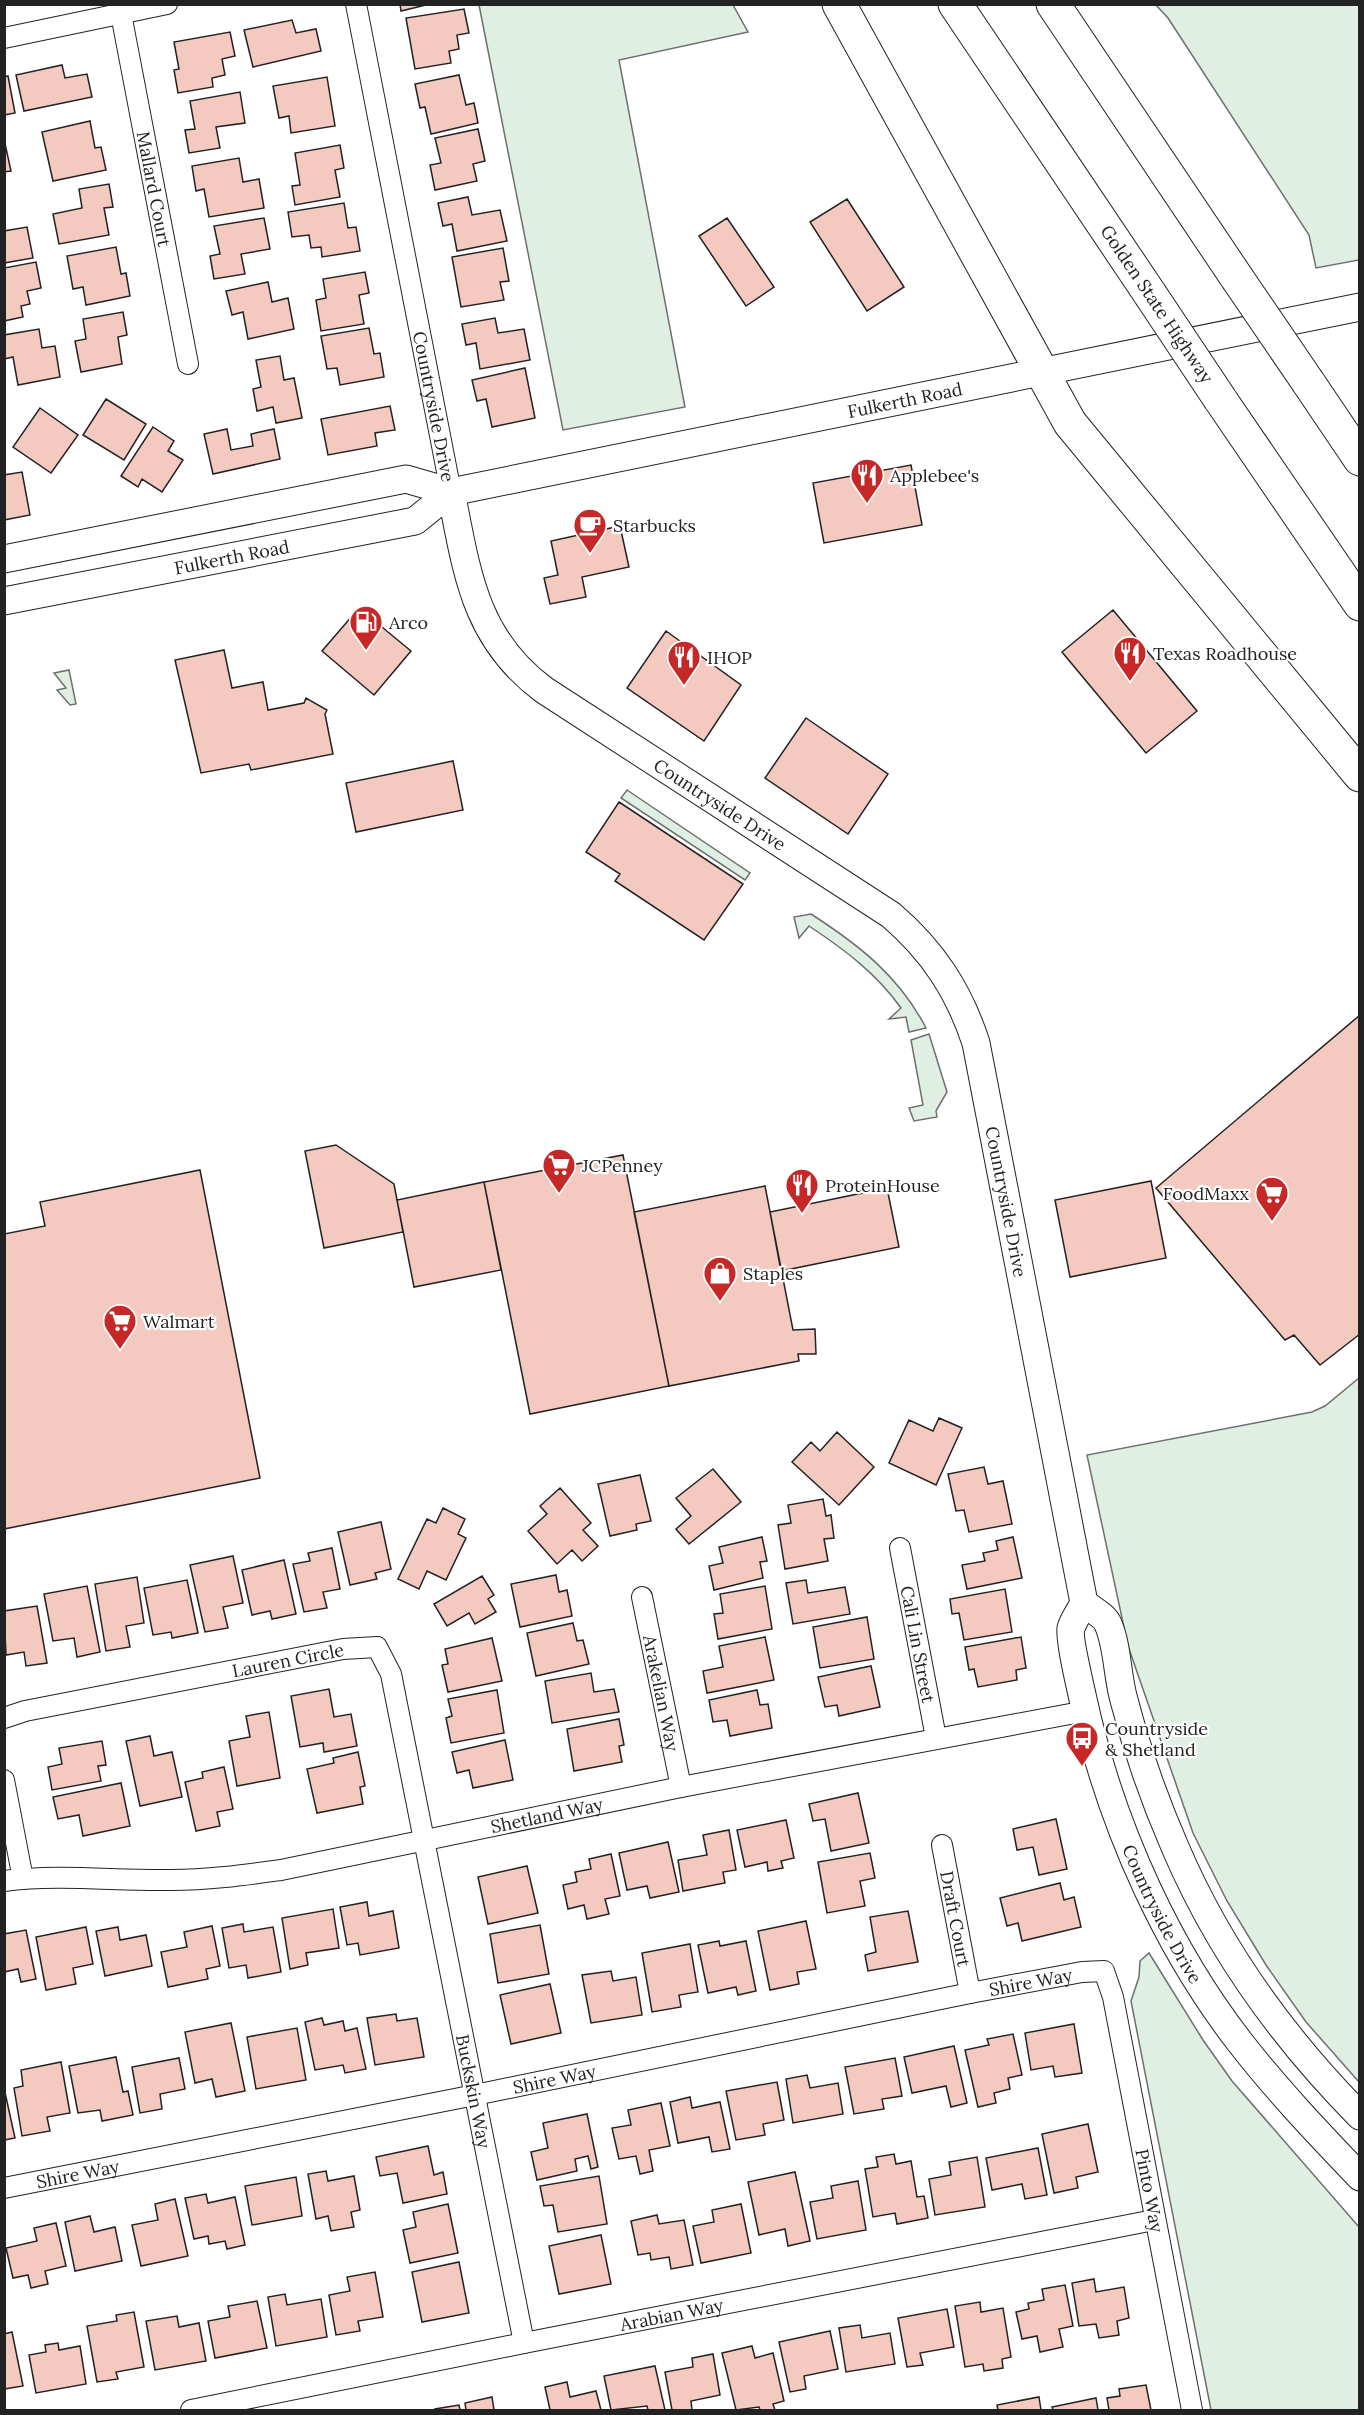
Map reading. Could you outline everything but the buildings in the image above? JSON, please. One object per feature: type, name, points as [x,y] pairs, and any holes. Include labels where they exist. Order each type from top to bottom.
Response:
[{"type":"highway","points":[[839,4],[1063,413],[1086,445],[1359,776]]},
{"type":"highway","name":"Golden State Highway","points":[[955,4],[1359,603]]},
{"type":"highway","points":[[1053,4],[1359,459]]},
{"type":"street","points":[[4,38],[167,4]]},
{"type":"street","name":"Countryside Drive","points":[[356,4],[467,573],[478,609],[494,638],[520,668],[544,690],[891,915],[916,937],[955,990],[976,1043],[1084,1603],[1071,1629],[1098,1761],[1128,1842],[1151,1893],[1183,1954],[1238,2040],[1305,2119],[1359,2177]]},
{"type":"street","name":"Mallard Court","points":[[121,14],[188,364]]},
{"type":"street","name":"Fulkerth Road","points":[[4,601],[415,521],[451,492],[1359,307]]},
{"type":"street","name":"Fulkerth Road","points":[[4,559],[406,479],[451,492]]},
{"type":"street","name":"Cali Lin Street","points":[[900,1548],[936,1738]]},
{"type":"street","name":"Arakelian Way","points":[[642,1597],[681,1787]]},
{"type":"street","name":"Countryside Drive","points":[[1084,1603],[1108,1622],[1123,1699],[1139,1754],[1175,1847],[1196,1892],[1216,1929],[1263,2003],[1319,2073],[1359,2116]]},
{"type":"street","name":"Lauren Circle","points":[[4,1718],[25,1711],[344,1649],[377,1647],[391,1674],[423,1840]]},
{"type":"street","name":"Shetland Way","points":[[14,1880],[225,1878],[281,1869],[681,1787],[1086,1711]]},
{"type":"street","points":[[4,1780],[14,1880]]},
{"type":"street","name":"Buckskin Way","points":[[423,1840],[524,2343]]},
{"type":"street","name":"Draft Court","points":[[942,1845],[970,1993]]},
{"type":"street","name":"Shire Way","points":[[4,2188],[475,2095],[970,1993],[1082,1972],[1104,1971]]},
{"type":"street","name":"Pinto Way","points":[[1104,1971],[1113,1997],[1192,2410]]},
{"type":"street","name":"Arabian Way","points":[[190,2410],[1154,2220]]},
{"type":"green space","points":[[479,5],[733,5],[748,32],[619,60],[685,407],[563,430]]},
{"type":"green space","points":[[1156,5],[1359,5],[1359,260],[1316,268],[1309,235],[1168,18]]},
{"type":"green space","points":[[69,670],[76,704],[70,705],[57,690],[66,688],[54,673]]},
{"type":"green space","points":[[627,790],[750,873],[745,880],[621,798]]},
{"type":"green space","points":[[811,914],[876,963],[903,993],[926,1028],[909,1032],[906,1017],[889,1019],[901,1008],[870,973],[835,944],[809,926],[799,938],[794,917]]},
{"type":"green space","points":[[929,1034],[947,1092],[936,1111],[937,1117],[914,1121],[909,1108],[923,1105],[911,1040]]},
{"type":"green space","points":[[1359,1378],[1359,2082],[1306,2022],[1266,1965],[1227,1901],[1193,1833],[1128,1646],[1087,1455],[1312,1412],[1325,1406]]},
{"type":"green space","points":[[1149,1953],[1203,2040],[1232,2081],[1359,2227],[1359,2410],[1211,2410],[1131,2001],[1139,1977],[1140,1961]]},
{"type":"place","name":"Applebee's","points":[[867,504]]},
{"type":"place","name":"Starbucks","points":[[590,554]]},
{"type":"place","name":"Arco","points":[[366,651]]},
{"type":"place","name":"Texas Roadhouse","points":[[1130,682]]},
{"type":"place","name":"IHOP","points":[[684,686]]},
{"type":"place","name":"JCPenney","points":[[559,1194]]},
{"type":"place","name":"ProteinHouse","points":[[802,1214]]},
{"type":"place","name":"FoodMaxx","points":[[1272,1222]]},
{"type":"place","name":"Staples","points":[[720,1302]]},
{"type":"place","name":"Walmart","points":[[120,1350]]},
{"type":"place","name":"Countryside & Shetland","points":[[1082,1767]]}]
